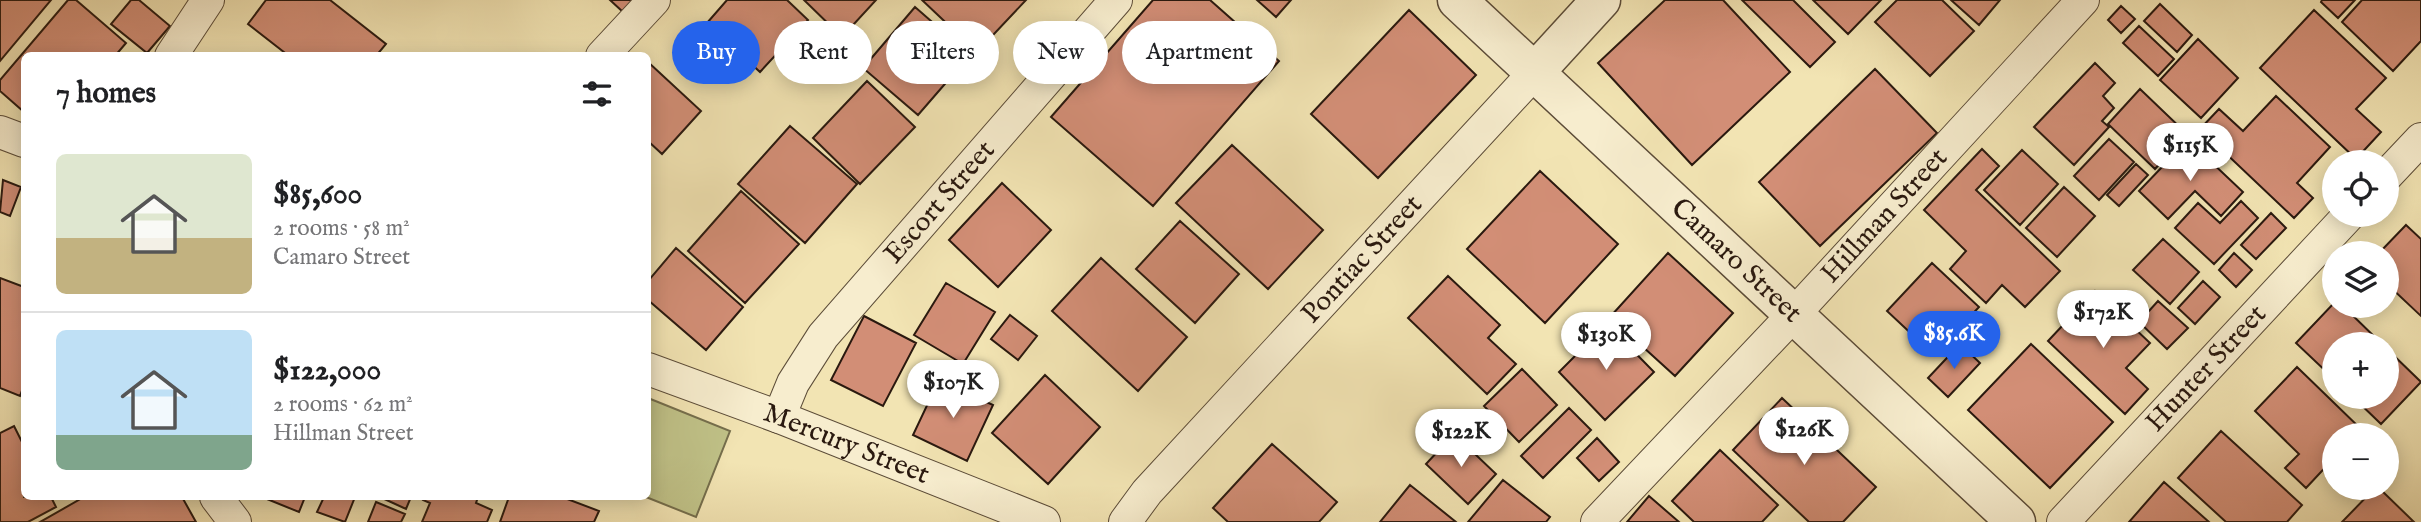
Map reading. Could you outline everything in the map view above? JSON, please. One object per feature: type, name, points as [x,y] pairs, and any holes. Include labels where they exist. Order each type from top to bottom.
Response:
[{"type":"street","points":[[175,52],[208,0]]},
{"type":"street","points":[[606,52],[654,0]]},
{"type":"street","name":"Escort Street","points":[[779,416],[793,383],[823,336],[1116,0]]},
{"type":"street","name":"Camaro Street","points":[[1457,0],[1796,313],[2016,522]]},
{"type":"street","name":"Pontiac Street","points":[[1125,522],[1147,492],[1601,0]]},
{"type":"street","name":"Hillman Street","points":[[1597,522],[1796,313],[2083,0]]},
{"type":"street","points":[[0,132],[21,140]]},
{"type":"street","points":[[2399,162],[2421,139]]},
{"type":"street","name":"Hunter Street","points":[[2063,522],[2338,227]]},
{"type":"street","name":"Mercury Street","points":[[651,370],[779,416],[1044,522]]},
{"type":"street","points":[[218,500],[235,522]]},
{"type":"green space","points":[[651,399],[730,431],[696,517],[651,499]]},
{"type":"building","points":[[0,0],[51,0],[0,61]]},
{"type":"building","points":[[68,0],[76,0],[126,43],[118,52],[24,52]]},
{"type":"building","points":[[131,0],[139,0],[170,26],[146,52],[111,24]]},
{"type":"building","points":[[266,0],[330,0],[386,44],[379,52],[284,52],[248,24]]},
{"type":"building","points":[[610,0],[633,0],[623,12]]},
{"type":"building","points":[[727,0],[787,0],[808,20],[774,21],[774,57],[760,72],[760,21],[709,21]]},
{"type":"building","points":[[804,0],[876,0],[857,21],[826,21]]},
{"type":"building","points":[[922,0],[1026,0],[999,29],[999,21],[944,21]]},
{"type":"building","points":[[1153,0],[1210,0],[1234,21],[1135,21]]},
{"type":"building","points":[[1257,0],[1291,0],[1276,17]]},
{"type":"building","points":[[1665,0],[1723,0],[1790,72],[1692,165],[1598,63]]},
{"type":"building","points":[[1742,0],[1793,0],[1835,42],[1810,67]]},
{"type":"building","points":[[1813,0],[1881,0],[1848,34]]},
{"type":"building","points":[[1897,0],[1942,0],[1974,31],[1930,76],[1875,22]]},
{"type":"building","points":[[1951,0],[2000,0],[1979,25]]},
{"type":"building","points":[[2322,0],[2355,0],[2338,18]]},
{"type":"building","points":[[2362,0],[2421,0],[2421,41],[2393,71],[2342,22]]},
{"type":"building","points":[[2160,4],[2192,35],[2177,52],[2144,21]]},
{"type":"building","points":[[2121,6],[2135,19],[2121,33],[2108,20]]},
{"type":"building","points":[[915,7],[931,21],[903,21]]},
{"type":"building","points":[[1409,10],[1476,75],[1378,178],[1311,114]]},
{"type":"building","points":[[2314,10],[2386,78],[2356,109],[2381,132],[2364,150],[2347,150],[2260,68]]},
{"type":"building","points":[[2139,26],[2174,59],[2158,76],[2123,43]]},
{"type":"building","points":[[1122,36],[1122,84],[1259,84],[1153,206],[1051,117],[1080,84],[1108,84],[1108,52]]},
{"type":"building","points":[[2198,39],[2238,78],[2201,118],[2160,80]]},
{"type":"building","points":[[886,41],[886,84],[945,84],[918,115],[872,76],[872,57]]},
{"type":"building","points":[[21,55],[21,109],[0,91],[0,80]]},
{"type":"building","points":[[2095,63],[2115,83],[2103,96],[2114,108],[2102,121],[2109,127],[2074,165],[2034,127]]},
{"type":"building","points":[[651,65],[701,111],[662,154],[651,144]]},
{"type":"building","points":[[1875,69],[1937,133],[1820,246],[1759,182]]},
{"type":"building","points":[[864,84],[870,84],[915,127],[860,184],[813,138]]},
{"type":"building","points":[[2140,89],[2187,134],[2155,169],[2108,124]]},
{"type":"building","points":[[2276,96],[2330,147],[2322,150],[2322,156],[2297,183],[2313,198],[2294,218],[2200,129],[2219,109],[2243,131]]},
{"type":"building","points":[[790,126],[857,184],[805,243],[738,184]]},
{"type":"building","points":[[2109,139],[2134,162],[2099,200],[2074,176]]},
{"type":"building","points":[[2188,140],[2243,192],[2221,216],[2195,191],[2168,219],[2139,191]]},
{"type":"building","points":[[1232,145],[1323,230],[1268,289],[1176,203]]},
{"type":"building","points":[[1982,149],[1999,166],[1976,190],[2060,271],[2025,307],[2002,285],[1986,303],[1950,269],[1966,251],[1924,210]]},
{"type":"building","points":[[2022,150],[2058,184],[2020,225],[1984,190]]},
{"type":"building","points":[[2136,164],[2148,175],[2119,206],[2107,195]]},
{"type":"building","points":[[1540,171],[1618,244],[1545,323],[1467,249]]},
{"type":"building","points":[[3,180],[21,187],[10,216],[0,212]]},
{"type":"building","points":[[1002,183],[1051,230],[998,287],[949,240]]},
{"type":"building","points":[[2064,187],[2095,216],[2057,257],[2026,228]]},
{"type":"building","points":[[741,191],[799,244],[745,303],[688,251]]},
{"type":"building","points":[[2241,201],[2258,218],[2214,264],[2175,228],[2198,203],[2220,223]]},
{"type":"building","points":[[2271,213],[2286,228],[2256,259],[2241,245]]},
{"type":"building","points":[[1180,221],[1239,274],[1195,323],[1136,269]]},
{"type":"building","points":[[2406,225],[2421,239],[2421,316],[2399,295],[2399,241],[2391,241]]},
{"type":"building","points":[[2163,239],[2199,272],[2170,304],[2133,270]]},
{"type":"building","points":[[676,248],[743,307],[706,350],[651,303],[651,277]]},
{"type":"building","points":[[1668,253],[1733,313],[1675,376],[1610,317]]},
{"type":"building","points":[[2234,253],[2252,270],[2236,287],[2219,270]]},
{"type":"building","points":[[1101,258],[1187,337],[1138,391],[1052,311]]},
{"type":"building","points":[[1932,263],[1979,307],[1934,355],[1887,311]]},
{"type":"building","points":[[1448,276],[1500,325],[1488,338],[1516,364],[1487,394],[1408,318]]},
{"type":"building","points":[[0,278],[21,286],[21,393],[20,396],[0,388]]},
{"type":"building","points":[[2203,281],[2220,297],[2195,324],[2178,308]]},
{"type":"building","points":[[946,283],[995,312],[963,364],[914,335]]},
{"type":"building","points":[[2095,291],[2150,343],[2126,368],[2148,389],[2125,414],[2048,341]]},
{"type":"building","points":[[2158,301],[2188,328],[2167,349],[2139,322]]},
{"type":"building","points":[[1010,315],[1037,336],[1018,360],[991,339]]},
{"type":"building","points":[[864,316],[916,343],[883,406],[831,380]]},
{"type":"building","points":[[2322,316],[2322,318],[2355,318],[2370,332],[2322,332],[2322,368],[2296,343]]},
{"type":"building","points":[[1607,324],[1654,372],[1605,420],[1559,372]]},
{"type":"building","points":[[1960,344],[1980,363],[1948,397],[1928,378]]},
{"type":"building","points":[[2031,344],[2113,422],[2050,488],[1968,410]]},
{"type":"building","points":[[2399,361],[2421,382],[2399,405]]},
{"type":"building","points":[[2297,367],[2322,391],[2322,409],[2340,409],[2355,423],[2322,423],[2322,471],[2306,488],[2285,468],[2299,454],[2255,411]]},
{"type":"building","points":[[1522,369],[1557,405],[1519,442],[1484,406]]},
{"type":"building","points":[[1045,375],[1100,427],[1048,484],[992,433]]},
{"type":"building","points":[[939,380],[993,405],[967,461],[913,435]]},
{"type":"building","points":[[1782,398],[1876,487],[1843,522],[1809,522],[1733,450]]},
{"type":"building","points":[[1569,408],[1591,430],[1543,478],[1521,456]]},
{"type":"building","points":[[2365,409],[2395,409],[2382,423]]},
{"type":"building","points":[[14,426],[21,440],[21,500],[52,500],[56,507],[28,522],[0,522],[0,433]]},
{"type":"building","points":[[2221,431],[2302,505],[2287,522],[2226,522],[2178,478]]},
{"type":"building","points":[[1454,434],[1496,474],[1468,504],[1426,464]]},
{"type":"building","points":[[1597,438],[1619,462],[1599,481],[1577,458]]},
{"type":"building","points":[[1272,444],[1337,502],[1319,522],[1228,522],[1213,508]]},
{"type":"building","points":[[1720,450],[1778,505],[1762,522],[1694,522],[1672,501]]},
{"type":"building","points":[[1503,480],[1550,517],[1546,522],[1468,522]]},
{"type":"building","points":[[2164,482],[2209,522],[2129,522]]},
{"type":"building","points":[[1410,485],[1456,522],[1380,522]]},
{"type":"building","points":[[1649,496],[1679,522],[1627,522]]},
{"type":"building","points":[[79,500],[184,500],[196,522],[40,522]]},
{"type":"building","points":[[269,500],[304,500],[299,512]]},
{"type":"building","points":[[323,500],[354,500],[345,522],[317,512]]},
{"type":"building","points":[[386,500],[410,500],[406,509]]},
{"type":"building","points":[[423,500],[477,500],[476,503],[492,510],[487,522],[422,522],[430,503]]},
{"type":"building","points":[[508,500],[570,500],[599,511],[594,522],[500,522]]},
{"type":"building","points":[[2363,500],[2391,500],[2414,522],[2342,522]]},
{"type":"building","points":[[376,502],[405,514],[401,522],[368,522]]}]
